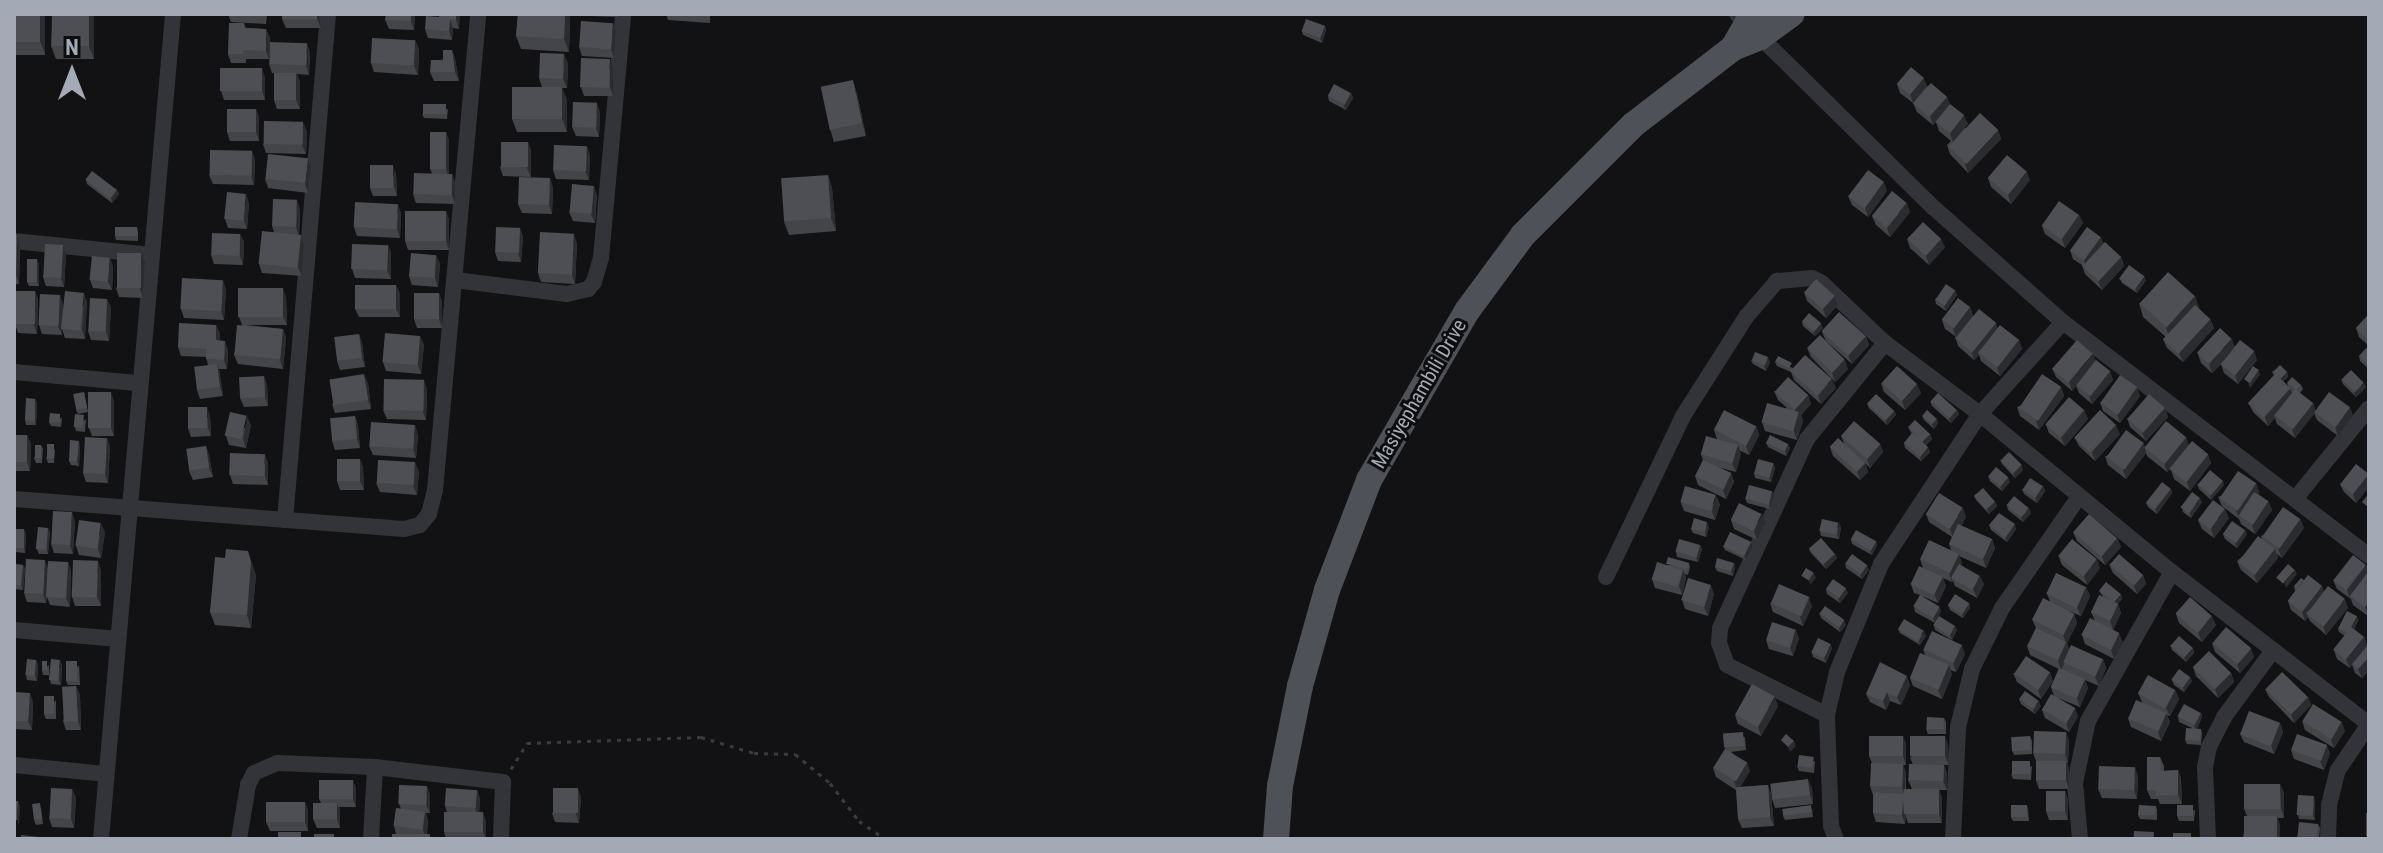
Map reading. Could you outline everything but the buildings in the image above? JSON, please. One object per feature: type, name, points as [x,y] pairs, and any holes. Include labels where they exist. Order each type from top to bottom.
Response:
[{"type":"main road","name":"Masiyephambili Drive","points":[[1276,839],[1280,786],[1300,686],[1327,590],[1369,480],[1403,416],[1467,311],[1523,235],[1633,125],[1733,48],[1751,22],[1792,14]]},
{"type":"street","points":[[101,839],[138,383],[153,255],[173,14]]},
{"type":"street","points":[[285,520],[328,14]]},
{"type":"street","points":[[14,499],[404,529],[420,525],[429,514],[435,490],[478,14]]},
{"type":"street","points":[[455,280],[567,294],[588,289],[594,282],[601,258],[623,14]]},
{"type":"street","points":[[1751,22],[1934,208],[2063,322],[2369,556]]},
{"type":"street","points":[[14,241],[153,255]]},
{"type":"street","points":[[1606,577],[1683,416],[1746,317],[1771,286],[1786,278],[1800,277],[1822,283],[1885,343],[1980,414],[2272,652],[2369,724],[2338,770],[2329,805],[2328,839]]},
{"type":"street","points":[[1836,839],[1831,826],[1827,715],[1837,672],[1881,564],[1980,414],[2063,322]]},
{"type":"street","points":[[1827,715],[1735,672],[1722,654],[1720,628],[1807,439],[1885,343]]},
{"type":"street","points":[[14,372],[138,383]]},
{"type":"street","points":[[2295,499],[2369,408]]},
{"type":"street","points":[[1953,839],[1958,727],[1972,669],[2002,608],[2079,497]]},
{"type":"street","points":[[2080,839],[2075,783],[2088,721],[2172,572]]},
{"type":"street","points":[[14,630],[119,639]]},
{"type":"street","points":[[2208,839],[2205,767],[2209,747],[2224,717],[2272,652]]},
{"type":"street","points":[[239,839],[248,785],[254,773],[277,763],[375,767],[503,782],[501,839]]},
{"type":"street","points":[[14,765],[105,774]]},
{"type":"street","points":[[371,839],[375,767]]},
{"type":"path","points":[[503,782],[527,743],[701,737],[754,753],[795,754],[830,783],[859,821],[886,839]]}]
